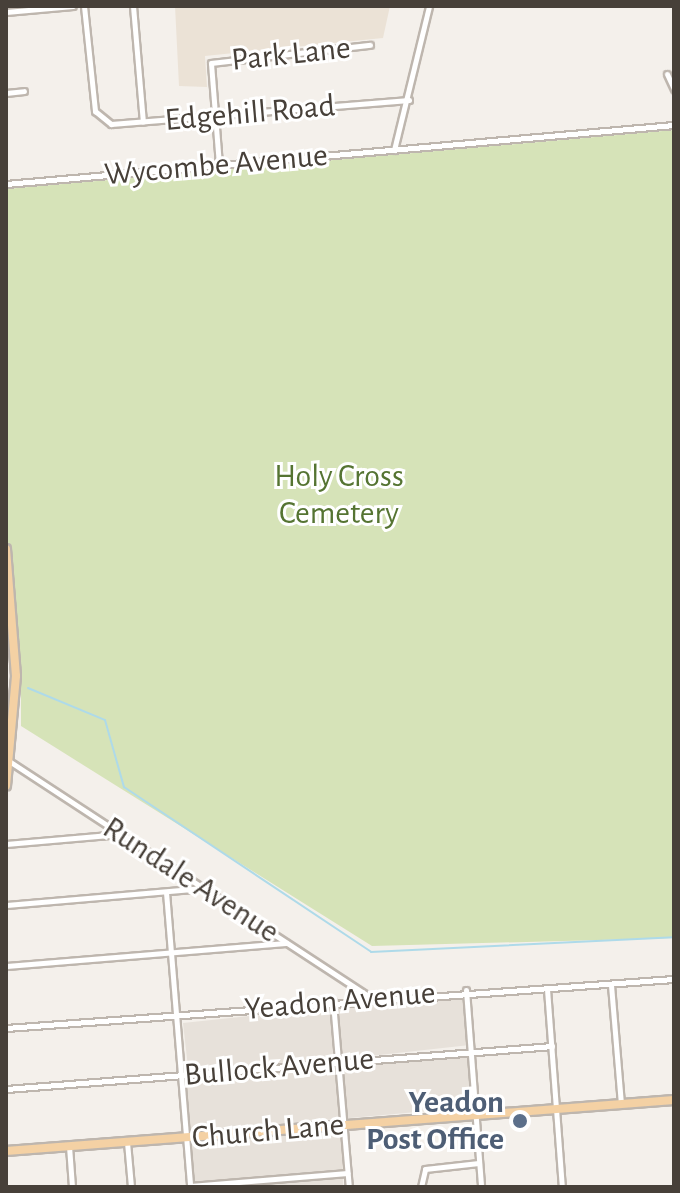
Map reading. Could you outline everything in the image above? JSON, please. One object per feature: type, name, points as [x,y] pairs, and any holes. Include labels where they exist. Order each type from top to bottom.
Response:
[{"type":"main road","points":[[6,549],[16,676],[6,786]]},
{"type":"main road","name":"Church Lane","points":[[6,1151],[674,1100]]},
{"type":"street","points":[[6,12],[73,6]]},
{"type":"street","name":"Edgehill Road","points":[[84,6],[95,111],[111,124],[409,100]]},
{"type":"street","points":[[133,6],[143,122]]},
{"type":"street","points":[[394,150],[409,100],[429,6]]},
{"type":"street","name":"Park Lane","points":[[215,115],[211,63],[370,45]]},
{"type":"street","points":[[667,74],[674,89]]},
{"type":"street","points":[[6,93],[24,91]]},
{"type":"street","points":[[215,115],[219,165]]},
{"type":"street","name":"Wycombe Avenue","points":[[6,184],[674,125]]},
{"type":"street","name":"Rundale Avenue","points":[[9,761],[373,999]]},
{"type":"street","points":[[6,844],[121,834]]},
{"type":"street","points":[[6,905],[204,888]]},
{"type":"street","points":[[166,892],[190,1186],[347,1173]]},
{"type":"street","points":[[261,946],[263,927]]},
{"type":"street","points":[[6,966],[287,943]]},
{"type":"street","name":"Yeadon Avenue","points":[[6,1028],[466,990],[611,985],[674,979]]},
{"type":"street","points":[[345,1001],[354,992],[350,984]]},
{"type":"street","points":[[611,985],[621,1104]]},
{"type":"street","points":[[547,988],[562,1187]]},
{"type":"street","points":[[466,990],[481,1187]]},
{"type":"street","points":[[333,1002],[349,1187]]},
{"type":"street","name":"Bullock Avenue","points":[[6,1089],[552,1046]]},
{"type":"street","points":[[127,1142],[131,1187]]},
{"type":"street","points":[[69,1146],[72,1187]]},
{"type":"street","points":[[421,1187],[425,1169],[479,1163]]},
{"type":"shaded area","points":[[175,6],[390,6],[383,38],[205,56],[207,87],[179,86]]},
{"type":"shaded area","points":[[468,993],[470,1045],[189,1076],[183,1023]]},
{"type":"shaded area","points":[[471,1055],[473,1107],[191,1132],[185,1080]]},
{"type":"shaded area","points":[[342,1126],[343,1187],[193,1187],[192,1137]]},
{"type":"green space","name":"Holy Cross Cemetery","points":[[674,130],[674,938],[372,946],[21,726],[21,662],[6,652],[6,189]]},
{"type":"waterway","points":[[28,688],[105,720],[124,787],[371,952],[674,937]]},
{"type":"place","name":"Yeadon Post Office","points":[[520,1121]]}]
